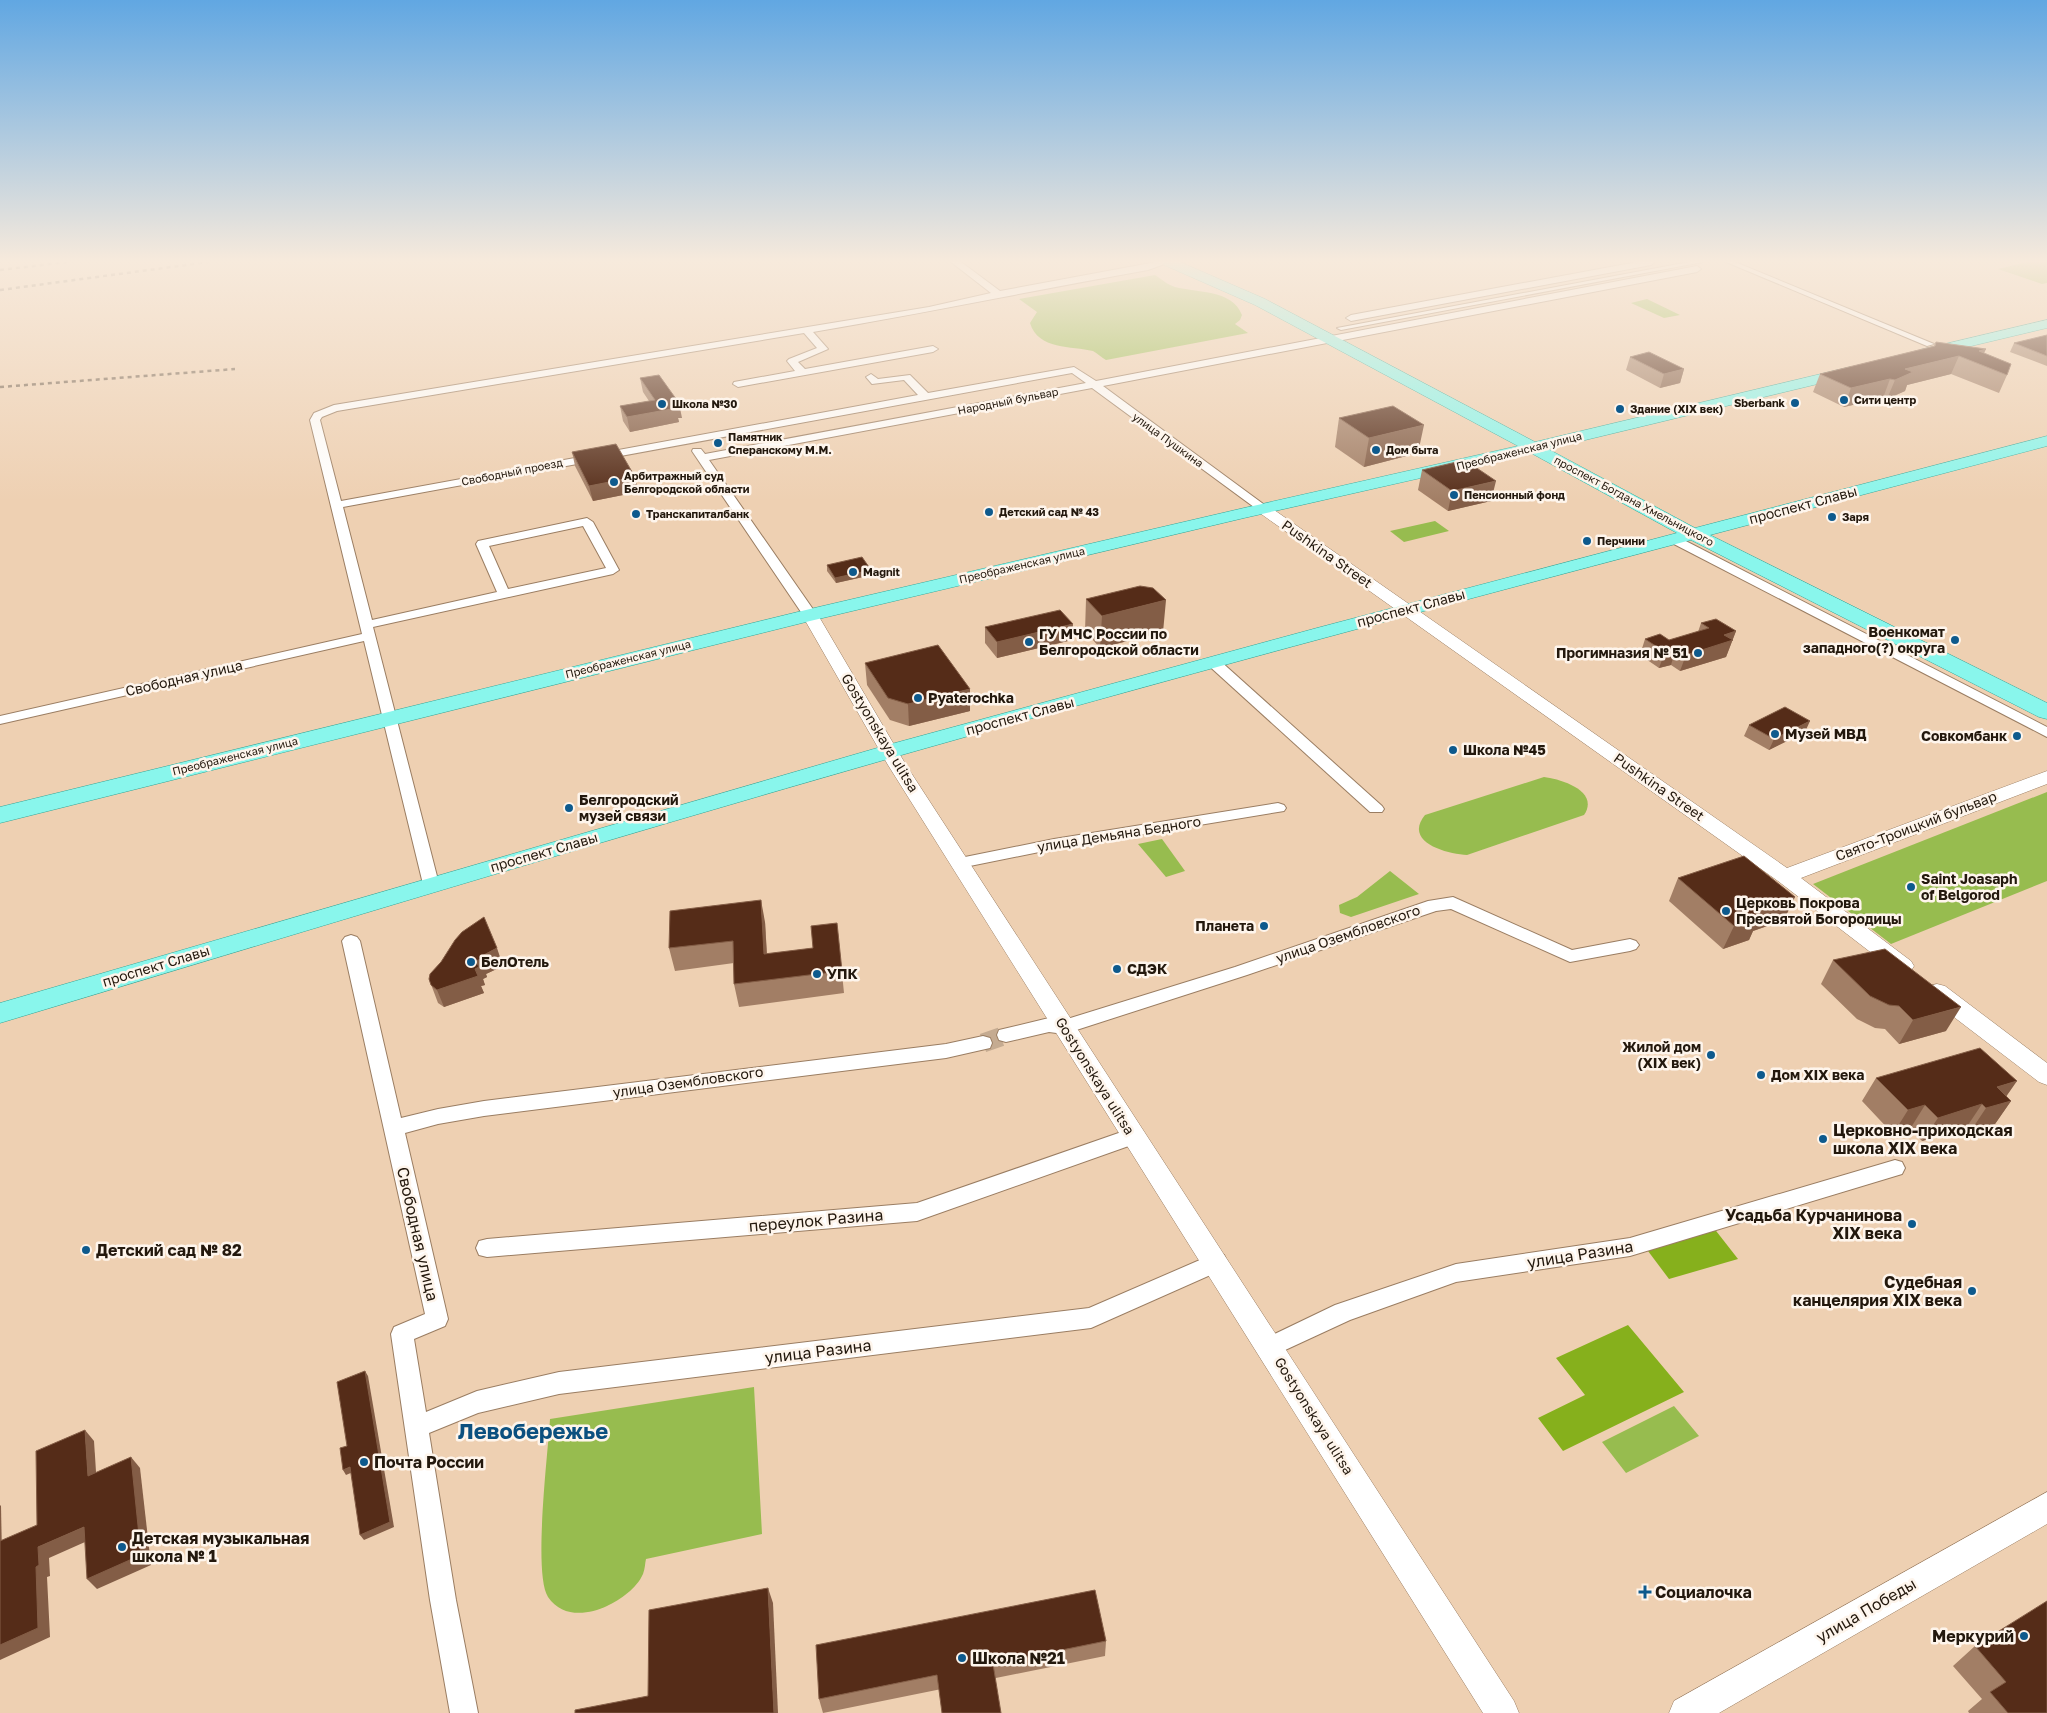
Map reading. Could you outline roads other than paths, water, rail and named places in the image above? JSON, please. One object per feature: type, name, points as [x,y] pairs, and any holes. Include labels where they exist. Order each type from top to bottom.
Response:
[{"type":"main road","name":"проспект Богдана Хмельницкого","points":[[1352,342],[1684,536],[2047,712]]},
{"type":"main road","points":[[1912,356],[1971,342]]},
{"type":"main road","name":"Преображенская улица","points":[[0,815],[810,614],[1262,508],[1534,448],[1860,370]]},
{"type":"main road","name":"проспект Славы","points":[[0,1012],[431,884],[1213,662],[1406,609],[2047,441]]},
{"type":"street","points":[[431,884],[314,420],[325,411],[334,408],[734,342]]},
{"type":"street","points":[[802,372],[792,361],[822,349],[816,342]]},
{"type":"street","name":"Народный бульвар","points":[[702,458],[1093,385],[1295,342]]},
{"type":"street","points":[[1925,342],[1930,344]]},
{"type":"street","points":[[738,384],[933,349]]},
{"type":"street","points":[[857,362],[876,382],[906,377],[926,397]]},
{"type":"street","name":"Народный бульвар","points":[[689,438],[1074,370]]},
{"type":"street","name":"улица Пушкина","points":[[1074,370],[1262,508]]},
{"type":"street","name":"Gostyonskaya ulitsa","points":[[689,438],[810,614],[897,765],[1133,1136],[1216,1262],[1502,1713]]},
{"type":"street","name":"Свободный проезд","points":[[336,505],[689,438]]},
{"type":"street","name":"Pushkina Street","points":[[1262,508],[1785,876],[2047,1076]]},
{"type":"street","name":"Свободная улица","points":[[0,720],[367,630],[504,594],[613,570],[587,522],[482,544],[504,594]]},
{"type":"street","points":[[1684,536],[2047,733]]},
{"type":"street","points":[[1213,662],[1376,810]]},
{"type":"street","name":"Свято-Троицкий бульвар","points":[[1785,876],[2047,777]]},
{"type":"street","name":"улица Демьяна Бедного","points":[[960,863],[1054,844],[1278,808]]},
{"type":"street","name":"улица Озембловского","points":[[1006,1035],[1049,1025],[1064,1027],[1241,971],[1434,904],[1453,903],[1570,956],[1630,944]]},
{"type":"street","name":"Свободная улица","points":[[351,941],[437,1319],[402,1334],[443,1600],[464,1713]]},
{"type":"street","name":"улица Озембловского","points":[[394,1128],[419,1120],[715,1078],[946,1050],[983,1043]]},
{"type":"street","name":"переулок Разина","points":[[487,1248],[917,1212],[1133,1136]]},
{"type":"street","name":"улица Разина","points":[[1270,1347],[1343,1312],[1456,1273],[1630,1247],[1895,1168]]},
{"type":"street","name":"улица Разина","points":[[416,1427],[477,1402],[559,1382],[1091,1318],[1216,1262]]},
{"type":"street","name":"улица Победы","points":[[1686,1713],[2047,1507]]},
{"type":"tunnel","points":[[983,1043],[1006,1035]]},
{"type":"railway","points":[[0,387],[235,369]]},
{"type":"place","name":"Сити центр","points":[[1844,400]]},
{"type":"place","name":"Sberbank","points":[[1795,403]]},
{"type":"place","name":"Школа №30","points":[[662,404]]},
{"type":"place","name":"Здание (XIX век)","points":[[1620,409]]},
{"type":"place","name":"Памятник Сперанскому М.М.","points":[[718,443]]},
{"type":"place","name":"Дом быта","points":[[1376,450]]},
{"type":"place","name":"Арбитражный суд Белгородской области","points":[[614,482]]},
{"type":"place","name":"Пенсионный фонд","points":[[1454,495]]},
{"type":"place","name":"Детский сад № 43","points":[[989,512]]},
{"type":"place","name":"Транскапиталбанк","points":[[636,514]]},
{"type":"place","name":"Заря","points":[[1832,517]]},
{"type":"place","name":"Перчини","points":[[1587,541]]},
{"type":"place","name":"Magnit","points":[[853,572]]},
{"type":"place","name":"Военкомат западного(?) округа","points":[[1955,640]]},
{"type":"place","name":"ГУ МЧС России по Белгородской области","points":[[1029,642]]},
{"type":"place","name":"Прогимназия № 51","points":[[1698,653]]},
{"type":"place","name":"Pyaterochka","points":[[918,698]]},
{"type":"place","name":"Музей МВД","points":[[1775,734]]},
{"type":"place","name":"Совкомбанк","points":[[2017,736]]},
{"type":"place","name":"Школа №45","points":[[1453,750]]},
{"type":"place","name":"Белгородский музей связи","points":[[569,808]]},
{"type":"place","name":"Saint Joasaph of Belgorod","points":[[1911,887]]},
{"type":"place","name":"Церковь Покрова Пресвятой Богородицы","points":[[1726,911]]},
{"type":"place","name":"Планета","points":[[1264,926]]},
{"type":"place","name":"БелОтель","points":[[471,962]]},
{"type":"place","name":"СДЭК","points":[[1117,969]]},
{"type":"place","name":"УПК","points":[[817,974]]},
{"type":"place","name":"Жилой дом (XIX век)","points":[[1711,1055]]},
{"type":"place","name":"Дом XIX века","points":[[1761,1075]]},
{"type":"place","name":"Церковно-приходская школа XIX века","points":[[1823,1139]]},
{"type":"place","name":"Усадьба Курчанинова XIX века","points":[[1912,1224]]},
{"type":"place","name":"Детский сад № 82","points":[[86,1250]]},
{"type":"place","name":"Судебная канцелярия XIX века","points":[[1972,1291]]},
{"type":"place","name":"Почта России","points":[[364,1462]]},
{"type":"place","name":"Детская музыкальная школа № 1","points":[[122,1547]]},
{"type":"place","name":"Социалочка","points":[[1645,1592]]},
{"type":"place","name":"Меркурий","points":[[2024,1636]]},
{"type":"place","name":"Школа №21","points":[[962,1658]]},
{"type":"district","name":"Левобережье","points":[[533,1431]]}]
